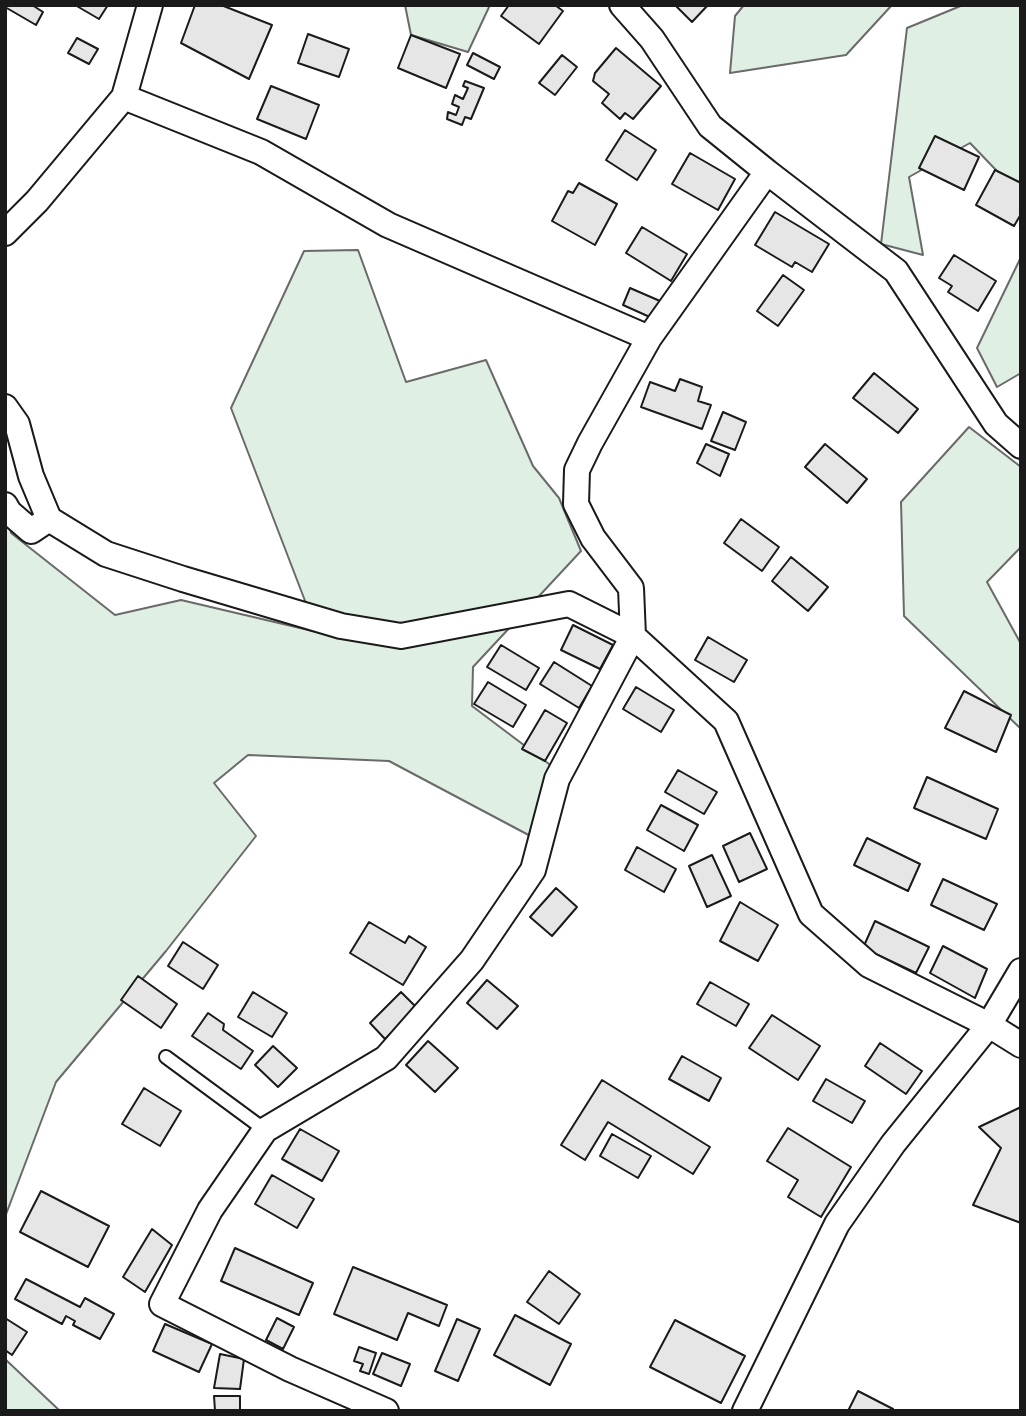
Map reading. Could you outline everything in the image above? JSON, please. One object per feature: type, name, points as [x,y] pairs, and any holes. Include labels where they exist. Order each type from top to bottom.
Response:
[{"type":"street","points":[[5,233],[37,201],[124,97],[150,5]]},
{"type":"street","points":[[622,5],[652,39],[710,125],[896,271],[996,425],[1021,446]]},
{"type":"street","points":[[124,97],[261,152],[388,225],[649,338]]},
{"type":"street","points":[[386,1411],[290,1369],[162,1304],[210,1210],[265,1130],[386,1058],[472,960],[533,870],[557,779],[633,636],[631,588],[593,538],[576,504],[577,470],[649,338],[767,172]]},
{"type":"street","points":[[5,408],[17,424],[31,476],[49,519],[106,554],[341,625],[401,636],[569,604],[633,636],[726,721],[811,914],[869,965],[989,1025],[1021,1045]]},
{"type":"street","points":[[5,505],[9,512],[31,531],[49,519]]},
{"type":"street","points":[[746,1411],[837,1224],[893,1144],[989,1025],[1021,971]]},
{"type":"lane","points":[[166,1057],[265,1130]]},
{"type":"green space","points":[[405,5],[490,5],[468,52],[411,35]]},
{"type":"green space","points":[[744,5],[892,5],[846,55],[730,73],[735,16]]},
{"type":"green space","points":[[963,5],[1021,5],[1021,196],[970,143],[909,177],[923,255],[881,244],[907,28]]},
{"type":"green space","points":[[358,250],[406,382],[486,360],[533,466],[559,498],[581,551],[473,667],[472,706],[553,767],[538,840],[389,761],[248,755],[214,783],[256,836],[166,951],[56,1082],[5,1217],[5,508],[9,512],[11,533],[115,615],[181,600],[317,632],[231,408],[304,251]]},
{"type":"green space","points":[[1021,257],[1021,373],[997,387],[977,348]]},
{"type":"green space","points":[[969,427],[1021,467],[1021,547],[987,582],[1021,644],[1021,729],[904,616],[901,502]]},
{"type":"green space","points":[[5,1359],[60,1411],[5,1411]]},
{"type":"building","points":[[5,5],[32,5],[43,12],[36,25]]},
{"type":"building","points":[[75,5],[108,5],[99,19]]},
{"type":"building","points":[[195,5],[221,5],[272,25],[249,79],[181,43]]},
{"type":"building","points":[[509,5],[555,5],[563,11],[539,44],[501,16]]},
{"type":"building","points":[[675,5],[708,5],[692,22]]},
{"type":"building","points":[[308,34],[349,49],[339,77],[298,63]]},
{"type":"building","points":[[411,35],[460,54],[446,88],[398,68]]},
{"type":"building","points":[[77,38],[98,49],[89,64],[68,53]]},
{"type":"building","points":[[616,48],[661,86],[633,119],[625,113],[620,119],[602,103],[609,94],[593,81],[595,73]]},
{"type":"building","points":[[473,53],[500,67],[494,79],[467,65]]},
{"type":"building","points":[[562,55],[577,67],[555,95],[539,83]]},
{"type":"building","points":[[465,81],[484,88],[471,119],[465,117],[462,125],[447,119],[448,112],[456,115],[459,107],[452,104],[455,95],[463,99],[468,88],[463,86]]},
{"type":"building","points":[[271,86],[319,105],[306,139],[257,119]]},
{"type":"building","points":[[625,130],[656,150],[637,180],[606,160]]},
{"type":"building","points":[[935,136],[979,157],[964,190],[919,168]]},
{"type":"building","points":[[690,153],[735,179],[718,210],[672,184]]},
{"type":"building","points":[[995,170],[1021,183],[1021,214],[1014,226],[976,205]]},
{"type":"building","points":[[579,183],[617,204],[595,245],[552,221],[568,191],[573,193]]},
{"type":"building","points":[[775,212],[829,244],[812,272],[795,262],[792,267],[755,245]]},
{"type":"building","points":[[642,227],[687,254],[671,281],[626,253]]},
{"type":"building","points":[[954,255],[996,281],[978,311],[948,292],[952,286],[939,278]]},
{"type":"building","points":[[783,275],[804,290],[778,326],[757,311]]},
{"type":"building","points":[[630,288],[660,301],[652,318],[623,305]]},
{"type":"building","points":[[874,373],[918,409],[898,433],[853,398]]},
{"type":"building","points":[[680,379],[702,387],[698,401],[711,405],[702,429],[641,407],[650,382],[675,391]]},
{"type":"building","points":[[723,412],[746,422],[735,450],[711,441]]},
{"type":"building","points":[[706,444],[729,454],[720,476],[697,463]]},
{"type":"building","points":[[825,444],[867,479],[847,503],[805,467]]},
{"type":"building","points":[[741,519],[779,547],[762,571],[724,543]]},
{"type":"building","points":[[791,557],[828,587],[808,611],[772,581]]},
{"type":"building","points":[[573,625],[613,645],[600,669],[561,650]]},
{"type":"building","points":[[708,637],[747,660],[734,682],[695,660]]},
{"type":"building","points":[[501,645],[539,668],[526,690],[487,667]]},
{"type":"building","points":[[554,662],[592,686],[579,708],[540,684]]},
{"type":"building","points":[[488,682],[526,705],[513,727],[474,704]]},
{"type":"building","points":[[636,687],[674,710],[661,732],[623,709]]},
{"type":"building","points":[[964,691],[1011,715],[996,752],[945,728]]},
{"type":"building","points":[[545,710],[567,723],[545,761],[522,749]]},
{"type":"building","points":[[678,770],[717,792],[704,814],[665,792]]},
{"type":"building","points":[[927,777],[998,809],[986,839],[914,808]]},
{"type":"building","points":[[661,805],[698,825],[684,851],[647,830]]},
{"type":"building","points":[[750,833],[767,869],[739,882],[723,846]]},
{"type":"building","points":[[867,838],[920,864],[908,891],[854,865]]},
{"type":"building","points":[[637,847],[676,869],[664,892],[625,870]]},
{"type":"building","points":[[712,855],[731,896],[707,907],[689,866]]},
{"type":"building","points":[[943,879],[997,904],[984,930],[931,905]]},
{"type":"building","points":[[556,888],[577,907],[552,936],[530,917]]},
{"type":"building","points":[[740,902],[778,925],[758,961],[720,941]]},
{"type":"building","points":[[875,921],[929,947],[916,973],[863,948]]},
{"type":"building","points":[[369,922],[405,943],[409,936],[426,947],[403,985],[350,953]]},
{"type":"building","points":[[183,942],[218,965],[203,989],[168,966]]},
{"type":"building","points":[[943,946],[987,969],[975,998],[930,973]]},
{"type":"building","points":[[138,976],[177,1004],[161,1028],[121,1000]]},
{"type":"building","points":[[487,980],[518,1006],[497,1029],[467,1003]]},
{"type":"building","points":[[710,982],[749,1004],[736,1026],[697,1004]]},
{"type":"building","points":[[253,992],[287,1013],[272,1037],[238,1017]]},
{"type":"building","points":[[401,992],[417,1008],[385,1039],[370,1023]]},
{"type":"building","points":[[208,1013],[224,1024],[223,1030],[253,1051],[241,1069],[192,1036]]},
{"type":"building","points":[[772,1015],[820,1046],[798,1080],[749,1048]]},
{"type":"building","points":[[428,1041],[458,1068],[435,1092],[406,1065]]},
{"type":"building","points":[[880,1043],[922,1071],[906,1094],[865,1066]]},
{"type":"building","points":[[273,1046],[297,1068],[278,1087],[255,1065]]},
{"type":"building","points":[[682,1056],[721,1078],[709,1101],[669,1079]]},
{"type":"building","points":[[826,1079],[865,1101],[852,1123],[813,1101]]},
{"type":"building","points":[[602,1080],[710,1147],[693,1174],[608,1122],[585,1160],[561,1145]]},
{"type":"building","points":[[144,1088],[181,1111],[160,1146],[122,1124]]},
{"type":"building","points":[[1021,1107],[1021,1223],[973,1205],[1001,1148],[979,1127]]},
{"type":"building","points":[[788,1128],[851,1167],[821,1217],[788,1197],[798,1180],[767,1161]]},
{"type":"building","points":[[300,1129],[339,1151],[322,1181],[282,1159]]},
{"type":"building","points":[[612,1134],[651,1156],[638,1178],[600,1156]]},
{"type":"building","points":[[272,1175],[314,1199],[297,1228],[255,1204]]},
{"type":"building","points":[[41,1191],[109,1226],[88,1267],[20,1232]]},
{"type":"building","points":[[152,1229],[172,1245],[145,1292],[123,1277]]},
{"type":"building","points":[[235,1248],[313,1283],[299,1315],[221,1281]]},
{"type":"building","points":[[353,1267],[447,1305],[439,1326],[408,1313],[397,1340],[334,1314]]},
{"type":"building","points":[[549,1271],[580,1294],[559,1324],[527,1302]]},
{"type":"building","points":[[26,1279],[80,1307],[85,1298],[114,1314],[100,1339],[73,1325],[75,1321],[66,1316],[62,1324],[15,1299]]},
{"type":"building","points":[[515,1315],[571,1344],[550,1385],[494,1355]]},
{"type":"building","points":[[5,1318],[27,1332],[12,1355],[5,1350]]},
{"type":"building","points":[[277,1318],[294,1327],[283,1349],[266,1340]]},
{"type":"building","points":[[457,1319],[480,1329],[458,1381],[435,1371]]},
{"type":"building","points":[[675,1320],[745,1356],[721,1403],[650,1367]]},
{"type":"building","points":[[165,1324],[212,1344],[199,1372],[153,1351]]},
{"type":"building","points":[[359,1347],[376,1353],[369,1374],[360,1371],[363,1364],[354,1361]]},
{"type":"building","points":[[382,1353],[410,1364],[401,1386],[373,1374]]},
{"type":"building","points":[[220,1354],[244,1359],[240,1389],[214,1388]]},
{"type":"building","points":[[858,1391],[893,1409],[892,1411],[848,1411]]},
{"type":"building","points":[[214,1396],[240,1396],[240,1411],[215,1411]]}]
